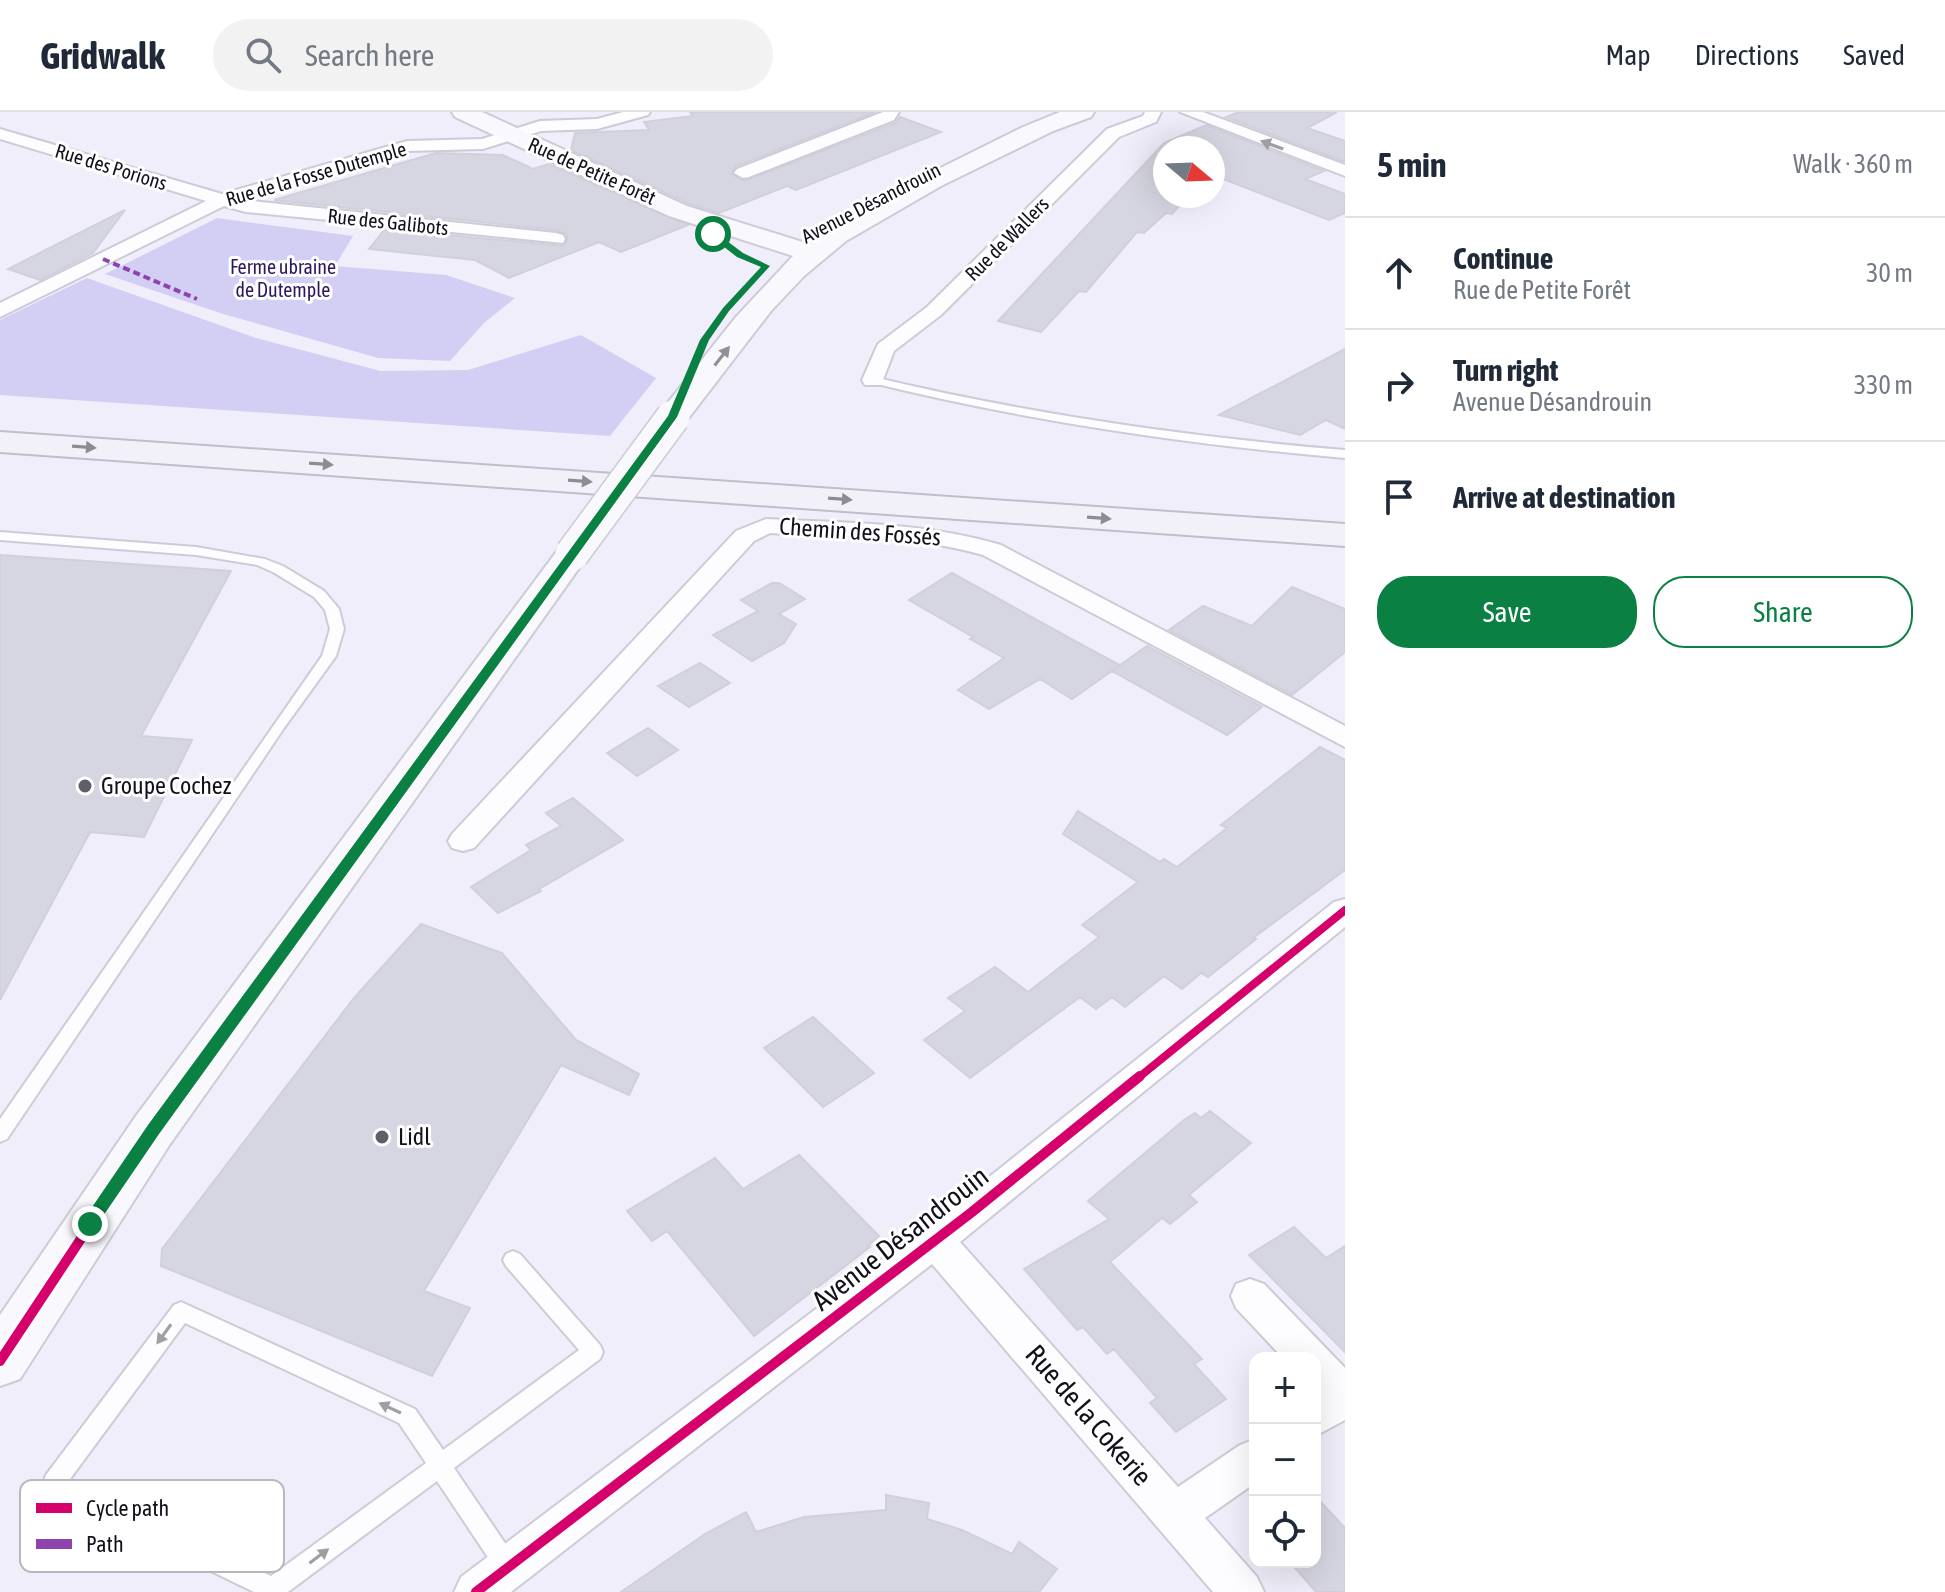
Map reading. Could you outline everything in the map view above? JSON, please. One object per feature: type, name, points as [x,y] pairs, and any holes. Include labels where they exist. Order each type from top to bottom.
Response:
[{"type":"highway","points":[[0,413],[1345,504]]},
{"type":"highway","points":[[0,442],[1345,535]]},
{"type":"main road","name":"Rue de Petite Forêt","points":[[463,112],[783,260]]},
{"type":"main road","name":"Avenue Désandrouin","points":[[0,1361],[153,1130],[572,554],[757,309],[783,260],[849,210],[1056,112]]},
{"type":"main road","name":"Avenue Désandrouin","points":[[783,260],[942,176],[1043,127],[1083,112]]},
{"type":"main road","name":"Rue de Petite Forêt","points":[[678,211],[729,229],[783,260]]},
{"type":"street","name":"Rue de la Fosse Dutemple","points":[[0,311],[222,200],[407,146],[483,144],[540,126],[603,123],[642,112]]},
{"type":"street","points":[[743,173],[888,117],[891,112]]},
{"type":"street","name":"Rue de Wallers","points":[[873,380],[885,348],[934,311],[1113,133],[1150,119],[1153,112]]},
{"type":"street","points":[[1188,112],[1345,171]]},
{"type":"street","name":"Rue des Porions","points":[[0,134],[222,200]]},
{"type":"street","name":"Rue des Galibots","points":[[222,200],[265,210],[556,239]]},
{"type":"street","name":"Chemin des Fossés","points":[[463,841],[745,536],[766,526],[915,534],[958,540],[992,550],[1345,738]]},
{"type":"street","name":"Avenue Désandrouin","points":[[476,1592],[934,1239],[1345,910]]},
{"type":"street","name":"Rue de la Cokerie","points":[[934,1239],[1242,1592]]},
{"type":"street","points":[[1250,1296],[1303,1352]]},
{"type":"street","points":[[1321,1370],[1345,1396],[1321,1413]]},
{"type":"street","points":[[1175,1514],[1249,1463]]},
{"type":"lane","points":[[873,380],[1101,426],[1217,443],[1345,454]]},
{"type":"lane","points":[[0,536],[196,551],[260,562],[278,569],[319,594],[332,609],[337,629],[329,656],[0,1134]]},
{"type":"lane","points":[[238,1572],[273,1589],[593,1352],[513,1260]]},
{"type":"lane","points":[[56,1480],[181,1311],[407,1416],[508,1567]]},
{"type":"green space","name":"Ferme ubraine de Dutemple","points":[[217,218],[353,236],[335,266],[446,275],[515,298],[484,323],[450,361],[378,358],[223,314],[105,274]]},
{"type":"green space","points":[[87,278],[256,338],[381,371],[468,370],[581,335],[656,378],[610,436],[0,395],[0,320]]},
{"type":"building","points":[[690,112],[875,112],[736,166],[731,174],[744,181],[895,123],[900,117],[941,132],[796,190],[787,186],[719,213],[688,203],[571,150],[575,133],[649,130],[644,122],[693,116]]},
{"type":"building","points":[[1239,112],[1337,112],[1307,128],[1345,141],[1345,162],[1226,117]]},
{"type":"building","points":[[1206,125],[1324,171],[1305,179],[1345,194],[1345,213],[1329,220],[1225,180],[1225,136],[1180,136]]},
{"type":"building","points":[[436,153],[503,155],[533,169],[549,164],[688,225],[621,252],[599,242],[509,278],[475,260],[369,249],[385,229],[563,246],[568,240],[566,234],[556,230],[274,200]]},
{"type":"building","points":[[1153,155],[1153,208],[1177,208],[1172,214],[1166,213],[1144,233],[1137,232],[1086,292],[1079,291],[1041,332],[998,321]]},
{"type":"building","points":[[125,210],[93,253],[40,280],[8,269]]},
{"type":"building","points":[[1345,349],[1345,429],[1326,420],[1300,435],[1219,415]]},
{"type":"building","name":"Groupe Cochez","points":[[0,555],[231,571],[141,736],[192,740],[144,837],[90,832],[0,1000]]},
{"type":"building","points":[[952,573],[1120,665],[1072,699],[1040,679],[989,709],[958,690],[1004,658],[909,600]]},
{"type":"building","points":[[772,583],[779,583],[805,599],[779,614],[796,624],[784,643],[752,661],[713,635],[758,611],[741,600]]},
{"type":"building","points":[[1292,587],[1345,609],[1345,652],[1292,695],[1169,630],[1203,606],[1252,626]]},
{"type":"building","points":[[1147,646],[1262,707],[1227,735],[1112,671]]},
{"type":"building","points":[[700,663],[730,683],[689,707],[658,686]]},
{"type":"building","points":[[648,728],[678,750],[637,776],[607,753]]},
{"type":"building","points":[[1320,747],[1345,760],[1345,870],[1253,938],[1256,939],[1208,977],[1201,973],[1182,989],[1164,976],[1125,1007],[1112,997],[1096,1009],[1080,997],[970,1078],[924,1040],[965,1011],[948,998],[995,967],[1028,992],[1099,937],[1082,925],[1138,882],[1063,834],[1078,811],[1160,862],[1164,859],[1177,867],[1227,828],[1221,825]]},
{"type":"building","points":[[573,798],[623,840],[539,889],[541,891],[498,913],[471,887],[531,850],[526,845],[561,826],[546,813]]},
{"type":"building","name":"Lidl","points":[[421,924],[502,953],[576,1040],[639,1074],[629,1095],[561,1065],[424,1291],[470,1308],[432,1376],[161,1266],[162,1249],[354,998]]},
{"type":"building","points":[[813,1017],[874,1073],[823,1107],[764,1048]]},
{"type":"building","points":[[1210,1111],[1251,1143],[1189,1195],[1197,1202],[1170,1224],[1162,1218],[1110,1262],[1202,1359],[1194,1364],[1226,1399],[1176,1432],[1150,1403],[1157,1398],[1114,1349],[1107,1354],[1083,1327],[1077,1330],[1024,1269],[1109,1219],[1088,1201],[1184,1120],[1195,1113],[1201,1118]]},
{"type":"building","points":[[799,1155],[879,1236],[870,1247],[754,1336],[667,1231],[652,1241],[627,1211],[715,1158],[743,1189]]},
{"type":"building","points":[[1294,1227],[1326,1258],[1345,1246],[1345,1352],[1249,1255]]},
{"type":"building","points":[[886,1495],[929,1503],[927,1519],[962,1530],[1012,1554],[1019,1542],[1057,1569],[1039,1592],[621,1592],[705,1534],[746,1512],[756,1532],[804,1517],[886,1510]]},
{"type":"building","points":[[1321,1502],[1345,1528],[1345,1592],[1316,1592],[1295,1568],[1321,1568]]},
{"type":"marked path","points":[[103,259],[197,299]]},
{"type":"cycle path","points":[[0,1361],[153,1130],[673,417]]},
{"type":"cycle path","points":[[476,1592],[972,1212],[1345,910]]},
{"type":"place","name":"Groupe Cochez","points":[[85,786]]},
{"type":"place","name":"Lidl","points":[[382,1137]]},
{"type":"route","points":[[90,1224],[153,1130],[673,417],[704,340],[726,309],[766,266],[740,255],[713,234]]}]
